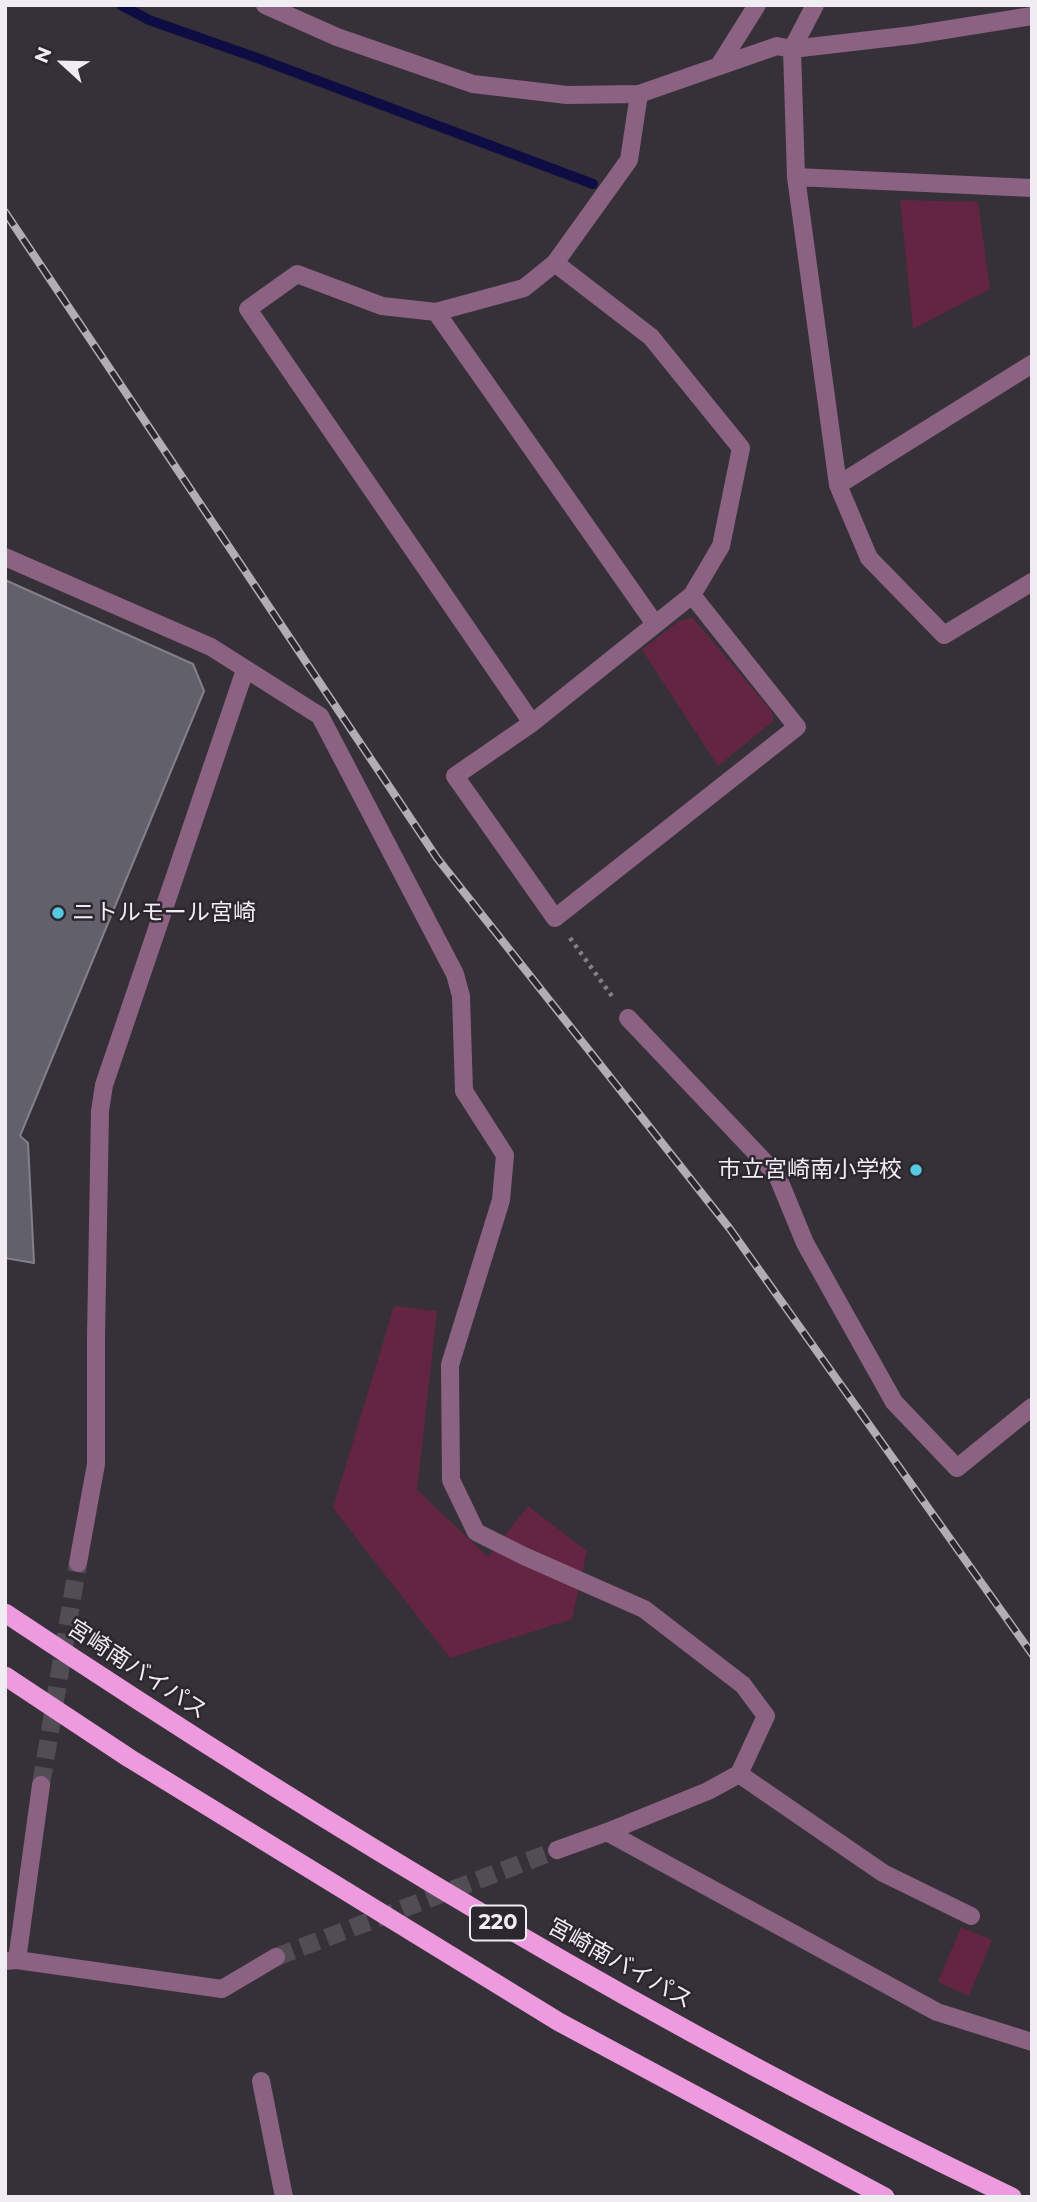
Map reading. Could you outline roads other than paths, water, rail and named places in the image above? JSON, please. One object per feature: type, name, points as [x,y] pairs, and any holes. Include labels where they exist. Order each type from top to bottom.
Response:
[{"type":"highway","name":"宮崎南バイパス","points":[[5,1613],[150,1710],[555,1958],[891,2139],[1012,2197]]},
{"type":"highway","name":"220","points":[[5,1676],[129,1758],[559,2022],[885,2197]]},
{"type":"street","points":[[265,5],[337,37],[472,84],[567,95],[639,94],[777,46],[792,49],[1032,16]]},
{"type":"street","points":[[720,64],[757,5]]},
{"type":"street","points":[[815,5],[792,49],[796,177],[838,485],[869,558],[944,635],[1032,582]]},
{"type":"street","points":[[532,723],[248,309],[298,274],[382,306],[436,312],[524,288],[555,263],[629,160],[639,94]]},
{"type":"street","points":[[796,177],[1032,188]]},
{"type":"street","points":[[555,263],[651,337],[741,448],[721,546],[692,595],[532,723],[455,776],[555,918],[797,727],[692,595]]},
{"type":"street","points":[[436,312],[655,624]]},
{"type":"street","points":[[838,485],[1032,364]]},
{"type":"street","points":[[5,556],[211,647],[320,716],[455,974],[461,996],[464,1091],[505,1155],[500,1200],[450,1365],[451,1480],[476,1532],[644,1609],[743,1685],[766,1716],[739,1774],[708,1791],[557,1850]]},
{"type":"street","points":[[78,1563],[96,1464],[100,1138],[104,1085],[245,670]]},
{"type":"street","points":[[628,1018],[777,1175],[804,1243],[894,1402],[957,1468],[1032,1407]]},
{"type":"street","points":[[739,1774],[883,1873],[971,1916]]},
{"type":"street","points":[[40,1785],[11,1961],[222,1989],[276,1957]]},
{"type":"street","points":[[607,1832],[937,2012],[1032,2042]]},
{"type":"street","points":[[261,2081],[284,2197]]},
{"type":"waterway","points":[[121,5],[149,20],[593,184]]},
{"type":"tunnel","points":[[41,1785],[78,1563]]},
{"type":"tunnel","points":[[276,1957],[557,1850]]},
{"type":"railway","points":[[5,212],[437,858],[730,1229],[1032,1654]]},
{"type":"place","name":"ニトルモール宮崎","points":[[58,913]]},
{"type":"place","name":"市立宮崎南小学校","points":[[916,1170]]}]
